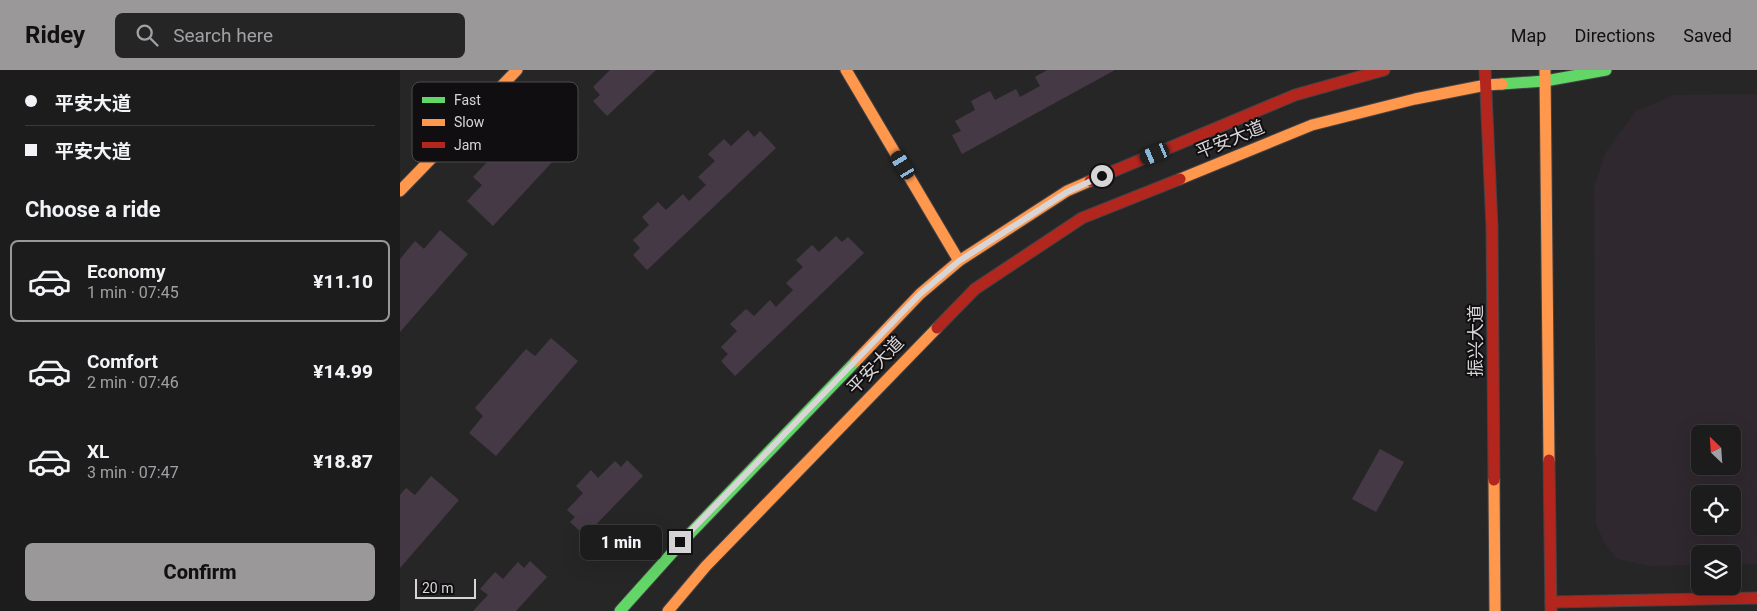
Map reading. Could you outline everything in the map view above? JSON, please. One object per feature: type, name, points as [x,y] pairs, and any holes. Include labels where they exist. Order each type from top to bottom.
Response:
[{"type":"main road","points":[[506,82],[518,70]]},
{"type":"main road","points":[[846,70],[959,261]]},
{"type":"main road","name":"平安大道","points":[[620,611],[680,542],[906,308],[959,261],[1067,192],[1295,95],[1384,70]]},
{"type":"main road","name":"振兴大道","points":[[1485,70],[1492,227],[1495,611]]},
{"type":"main road","name":"平安大道","points":[[668,611],[706,566],[974,288],[1082,218],[1312,125],[1415,99],[1486,85],[1545,76],[1606,70]]},
{"type":"main road","points":[[1545,76],[1551,606],[1757,598]]},
{"type":"main road","points":[[400,192],[429,162]]},
{"type":"shaded area","points":[[1757,94],[1757,564],[1741,565],[1741,545],[1691,545],[1691,565],[1649,566],[1617,559],[1604,542],[1596,524],[1594,188],[1606,152],[1636,111],[1674,95]]},
{"type":"building","points":[[610,70],[656,70],[607,116],[593,101],[600,95],[593,87]]},
{"type":"building","points":[[1047,70],[1115,70],[962,154],[952,135],[961,131],[955,121],[975,110],[971,101],[990,91],[995,100],[1016,89],[1020,97],[1040,86],[1035,77]]},
{"type":"building","points":[[748,130],[754,137],[760,131],[776,148],[647,270],[633,255],[640,248],[633,240],[649,225],[642,217],[658,202],[666,210],[683,194],[689,201],[706,185],[698,177],[715,161],[708,154],[724,139],[731,146]]},
{"type":"building","points":[[487,162],[552,162],[493,226],[467,201],[482,185],[473,177]]},
{"type":"building","points":[[440,230],[468,254],[400,332],[400,259],[415,241],[424,249]]},
{"type":"building","points":[[836,236],[842,242],[848,237],[864,253],[735,376],[721,361],[728,354],[721,347],[737,331],[730,324],[746,309],[754,316],[770,300],[776,307],[793,290],[786,283],[803,267],[796,260],[812,245],[819,252]]},
{"type":"building","points":[[551,338],[578,361],[496,456],[469,433],[483,416],[475,408],[526,349],[535,356]]},
{"type":"building","points":[[1380,449],[1404,462],[1376,512],[1352,499]]},
{"type":"building","points":[[627,460],[643,476],[585,536],[570,522],[575,517],[567,510],[583,493],[576,486],[591,470],[598,478],[615,461],[621,467]]},
{"type":"building","points":[[431,476],[459,500],[400,568],[400,495],[406,488],[415,495]]},
{"type":"building","points":[[530,561],[547,577],[516,611],[473,611],[488,595],[480,589],[495,572],[503,579],[518,562],[524,568]]},
{"type":"traffic: fast","points":[[1502,84],[1545,81],[1606,70]]},
{"type":"traffic: fast","points":[[620,611],[681,543],[856,361]]},
{"type":"traffic: slow","points":[[505,82],[517,70]]},
{"type":"traffic: slow","points":[[846,70],[959,261]]},
{"type":"traffic: slow","points":[[1545,70],[1549,460]]},
{"type":"traffic: slow","points":[[1180,179],[1312,125],[1415,99],[1486,85],[1502,84]]},
{"type":"traffic: slow","points":[[400,191],[428,162]]},
{"type":"traffic: slow","points":[[856,361],[920,294],[959,261],[1067,191],[1090,181]]},
{"type":"traffic: slow","points":[[668,611],[706,566],[937,328]]},
{"type":"traffic: slow","points":[[1494,480],[1495,611]]},
{"type":"traffic: jam","points":[[1090,181],[1295,95],[1384,70]]},
{"type":"traffic: jam","points":[[1485,70],[1492,227],[1494,480]]},
{"type":"traffic: jam","points":[[937,328],[975,289],[1082,218],[1180,179]]},
{"type":"traffic: jam","points":[[1549,460],[1551,611]]},
{"type":"traffic: jam","points":[[1551,602],[1757,598]]},
{"type":"route","points":[[680,542],[920,294],[955,264],[1067,192],[1102,176]]}]
